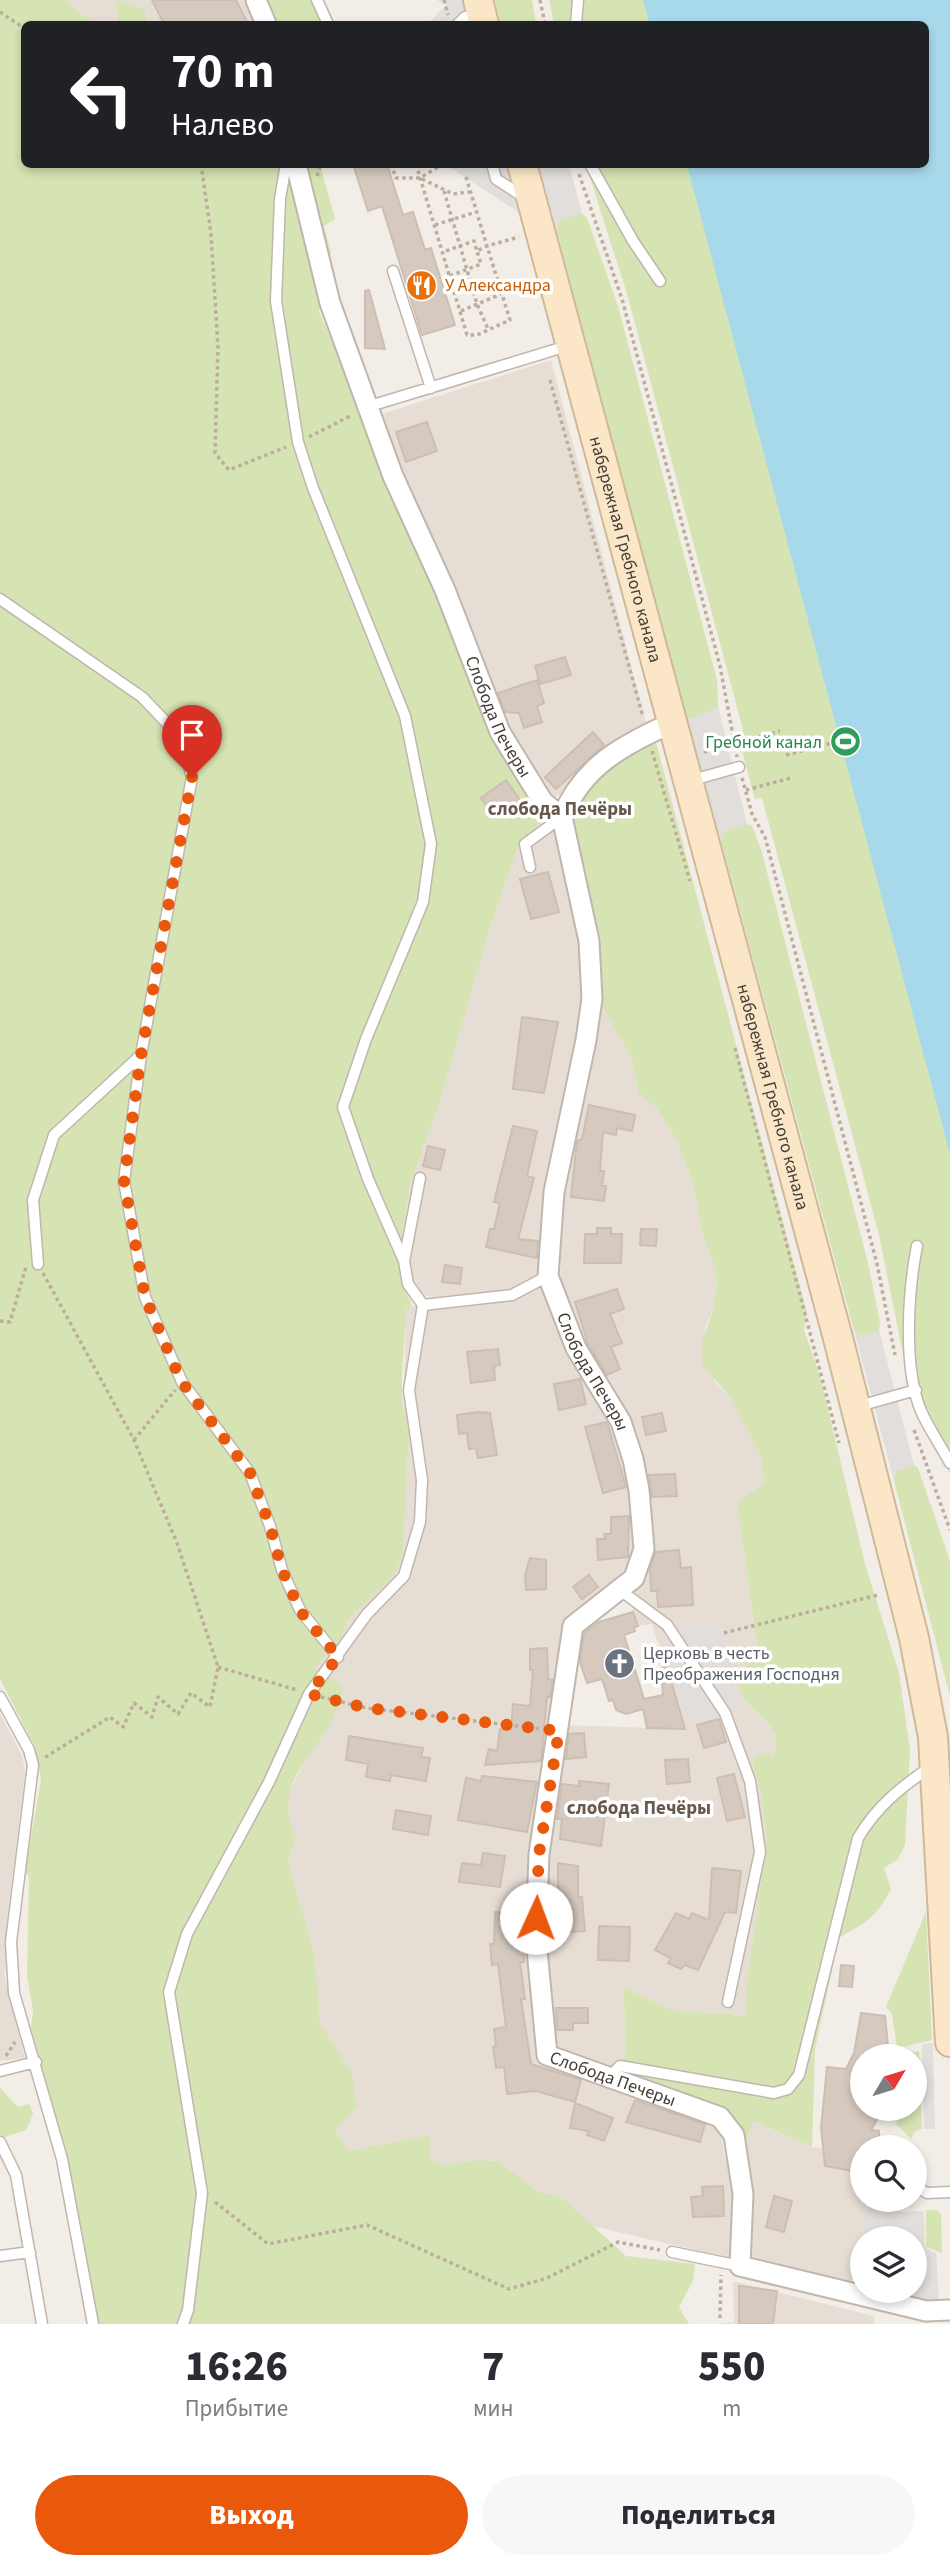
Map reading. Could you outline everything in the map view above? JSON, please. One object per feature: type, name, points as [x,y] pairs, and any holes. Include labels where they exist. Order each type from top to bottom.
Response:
[{"type":"street","points":[[256,0],[265,21]]},
{"type":"street","name":"Слобода Печеры","points":[[297,168],[330,303],[370,406],[393,476],[445,590],[500,732],[543,802],[562,817],[589,941],[592,999],[554,1192],[548,1276],[576,1348],[621,1422],[634,1459],[644,1549],[634,1578],[573,1626],[539,1854],[536,1939],[547,2054],[607,2079],[720,2117],[734,2135],[743,2194],[731,2264]]},
{"type":"street","name":"набережная Гребного канала","points":[[523,168],[571,345],[660,728],[689,781],[856,1407],[914,1638],[933,1737],[950,2042]]},
{"type":"street","points":[[562,817],[573,791],[593,768],[660,728]]},
{"type":"street","points":[[731,2264],[926,2311],[950,2310]]},
{"type":"lane","points":[[317,0],[327,21]]},
{"type":"lane","points":[[576,21],[578,0]]},
{"type":"lane","points":[[183,2324],[188,2310],[202,2193],[169,1992],[187,1934],[269,1782],[309,1694],[367,1615],[404,1576],[420,1522],[422,1480],[409,1390],[423,1305],[408,1284],[404,1261],[368,1179],[343,1107],[366,1039],[423,902],[431,844],[405,716],[313,488],[298,442],[276,301],[280,198],[285,168]]},
{"type":"lane","points":[[493,168],[496,180],[533,203]]},
{"type":"lane","points":[[592,168],[633,241],[660,281]]},
{"type":"lane","points":[[393,271],[431,388]]},
{"type":"lane","points":[[370,406],[571,345]]},
{"type":"lane","points":[[0,598],[142,696],[182,739],[192,777],[141,1055],[124,1181],[145,1297],[181,1381],[250,1473],[270,1526],[282,1570],[300,1611],[338,1657]]},
{"type":"lane","points":[[689,781],[739,767]]},
{"type":"lane","points":[[530,867],[525,844],[562,817]]},
{"type":"lane","points":[[38,1264],[33,1200],[54,1135],[141,1055]]},
{"type":"lane","points":[[404,1261],[420,1178]]},
{"type":"lane","points":[[917,1246],[910,1278],[912,1370],[921,1409],[950,1463]]},
{"type":"lane","points":[[423,1305],[512,1295],[548,1276]]},
{"type":"lane","points":[[856,1407],[916,1390]]},
{"type":"lane","points":[[620,1590],[667,1625],[725,1713],[750,1781],[760,1852],[728,2002]]},
{"type":"lane","points":[[0,1697],[29,1751],[33,1765],[11,1942],[14,1993],[62,2159],[93,2324]]},
{"type":"lane","points":[[607,2079],[620,2066],[747,2091],[774,2094],[788,2089],[799,2075],[858,1838],[870,1817],[895,1791],[934,1764]]},
{"type":"lane","points":[[0,2071],[36,2062]]},
{"type":"lane","points":[[0,2142],[16,2175],[42,2324]]},
{"type":"lane","points":[[927,2193],[950,2192]]},
{"type":"lane","points":[[0,2256],[30,2252]]},
{"type":"lane","points":[[672,2252],[731,2264]]},
{"type":"path","points":[[444,0],[450,21]]},
{"type":"path","points":[[540,0],[544,21]]},
{"type":"path","points":[[0,12],[21,26]]},
{"type":"path","points":[[201,168],[211,234],[218,348],[215,453],[229,470],[298,442],[370,406]]},
{"type":"path","points":[[393,168],[397,178],[420,177],[436,168]]},
{"type":"path","points":[[417,168],[467,335],[488,330],[510,320],[466,177]]},
{"type":"path","points":[[577,168],[622,299],[720,666],[739,767],[768,850],[877,1264],[904,1393],[921,1454],[950,1530]]},
{"type":"path","points":[[420,177],[453,194],[470,192]]},
{"type":"path","points":[[444,191],[466,270],[488,330]]},
{"type":"path","points":[[435,225],[476,212]]},
{"type":"path","points":[[477,251],[521,236]]},
{"type":"path","points":[[443,252],[474,241],[481,264],[450,276]]},
{"type":"path","points":[[461,311],[502,294]]},
{"type":"path","points":[[550,380],[660,728],[694,894]]},
{"type":"path","points":[[733,744],[779,731]]},
{"type":"path","points":[[786,755],[840,741]]},
{"type":"path","points":[[746,790],[791,778]]},
{"type":"path","points":[[734,1044],[841,1447]]},
{"type":"path","points":[[0,1321],[10,1322],[27,1264],[38,1264],[134,1440],[177,1544],[218,1667],[210,1707],[191,1693],[178,1714],[158,1697],[152,1717],[134,1703],[123,1727],[110,1717],[33,1765]]},
{"type":"path","points":[[134,1440],[181,1381]]},
{"type":"path","points":[[875,1582],[881,1608]]},
{"type":"path","points":[[724,1633],[878,1595]]},
{"type":"path","points":[[218,1667],[367,1708],[559,1731]]},
{"type":"path","points":[[0,2063],[23,2029]]},
{"type":"path","points":[[202,2193],[268,2244],[367,2225],[509,2289],[547,2278],[618,2242],[672,2252]]},
{"type":"path","points":[[720,2318],[731,2264]]},
{"type":"shaded area","points":[[70,0],[244,0],[253,21],[147,21],[145,9],[116,2],[118,21],[91,21],[67,3]]},
{"type":"shaded area","points":[[437,0],[478,0],[483,21],[431,21],[446,5]]},
{"type":"shaded area","points":[[451,168],[523,168],[539,225]]},
{"type":"shaded area","points":[[540,168],[570,168],[582,213],[560,220],[556,228]]},
{"type":"shaded area","points":[[551,360],[646,723],[565,792],[553,798],[542,793],[522,768],[379,415]]},
{"type":"shaded area","points":[[718,707],[747,824],[725,831],[721,841],[686,717],[694,719]]},
{"type":"shaded area","points":[[547,817],[557,831],[583,943],[585,999],[542,1271],[512,1291],[433,1297],[406,1291],[402,1282],[402,1233],[411,1181],[439,1105],[490,928],[520,841]]},
{"type":"shaded area","points":[[599,1001],[632,1059],[638,1092],[658,1110],[678,1143],[693,1184],[702,1233],[715,1267],[717,1284],[713,1310],[705,1328],[714,1381],[732,1399],[759,1452],[765,1483],[737,1502],[758,1651],[736,1681],[749,1704],[771,1722],[778,1746],[773,1758],[752,1762],[761,1794],[767,1837],[747,1981],[746,2015],[674,2011],[624,1987],[625,2056],[600,2070],[552,2051],[546,1942],[547,1857],[563,1725],[685,1729],[652,1624],[638,1626],[633,1612],[646,1505],[560,1288],[561,1220],[568,1166]]},
{"type":"shaded area","points":[[539,1287],[546,1290],[569,1356],[616,1425],[634,1494],[637,1549],[631,1563],[569,1619],[554,1724],[539,2056],[718,2121],[736,2212],[730,2258],[592,2226],[561,2197],[538,2192],[499,2161],[476,2160],[444,2165],[429,2159],[429,2135],[348,2151],[335,2130],[352,2075],[320,2023],[315,1958],[288,1859],[297,1839],[287,1818],[287,1796],[314,1744],[331,1723],[315,1668],[341,1639],[347,1621],[392,1576],[403,1556],[409,1432],[403,1417],[406,1309],[412,1306],[438,1309],[515,1300]]},
{"type":"shaded area","points":[[854,1330],[861,1336],[879,1330],[914,1465],[896,1471],[894,1481]]},
{"type":"shaded area","points":[[723,1623],[739,1712],[688,1723],[662,1629]]},
{"type":"shaded area","points":[[0,1714],[22,1755],[25,1771],[7,1919],[5,1977],[25,2058],[0,2061]]},
{"type":"shaded area","points":[[933,2043],[935,2129],[924,2129],[924,2121],[928,2121],[928,2044],[922,2044]]},
{"type":"shaded area","points":[[752,2121],[812,2147],[850,2152],[850,2212],[871,2212],[866,2226],[850,2226],[850,2281],[750,2256],[752,2190],[746,2141]]},
{"type":"shaded area","points":[[866,2212],[924,2212],[924,2226],[864,2226]]},
{"type":"shaded area","points":[[927,2249],[936,2253],[939,2299],[935,2303],[927,2301]]},
{"type":"shaded area","points":[[733,2281],[874,2316],[874,2324],[718,2324],[734,2322]]},
{"type":"green space","points":[[0,0],[70,0],[67,3],[91,21],[21,21],[21,168],[321,168],[335,219],[324,226],[331,252],[319,312],[357,396],[405,527],[431,576],[479,702],[509,762],[547,817],[520,841],[490,928],[439,1105],[411,1181],[402,1233],[402,1282],[412,1306],[406,1309],[402,1372],[403,1403],[409,1432],[403,1556],[393,1576],[347,1621],[341,1639],[315,1668],[344,1688],[330,1724],[302,1765],[290,1791],[290,1821],[297,1839],[288,1859],[315,1958],[320,2023],[352,2074],[357,2107],[335,2130],[348,2151],[429,2135],[430,2159],[444,2165],[476,2160],[499,2161],[538,2192],[561,2197],[626,2256],[695,2264],[693,2281],[679,2307],[689,2324],[96,2324],[64,2155],[31,2027],[33,2011],[27,1976],[29,1877],[25,1871],[41,1780],[35,1747],[0,1679]]},
{"type":"green space","points":[[260,0],[324,0],[334,21],[269,21]]},
{"type":"green space","points":[[495,0],[532,0],[536,21],[500,21]]},
{"type":"green space","name":"Гребной канал","points":[[549,0],[950,0],[950,1474],[921,1423],[906,1369],[879,1235],[762,798],[755,799],[737,732],[743,730],[628,297],[587,168],[929,168],[929,21],[553,21]]},
{"type":"green space","points":[[116,1],[145,9],[147,21],[118,21]]},
{"type":"green space","points":[[582,213],[587,218],[618,306],[717,680],[718,707],[694,719],[686,717],[556,228],[560,220]]},
{"type":"green space","points":[[656,742],[807,1313],[804,1330],[820,1376],[865,1564],[899,1673],[910,1750],[905,1845],[898,1859],[884,1868],[891,1889],[869,1919],[839,1938],[815,2049],[812,2147],[753,2121],[746,2141],[724,2109],[600,2070],[625,2056],[624,1987],[674,2011],[746,2015],[747,1981],[767,1837],[761,1794],[752,1762],[761,1752],[773,1757],[776,1747],[772,1727],[748,1703],[736,1681],[758,1651],[737,1502],[765,1483],[759,1452],[732,1399],[703,1366],[702,1343],[713,1310],[717,1284],[715,1267],[702,1233],[693,1184],[678,1143],[658,1110],[638,1092],[632,1059],[599,1001],[568,829],[581,800],[601,774],[627,754]]},
{"type":"green space","points":[[747,824],[752,826],[761,849],[868,1263],[880,1322],[879,1330],[861,1336],[854,1330],[721,841],[725,831]]},
{"type":"green space","points":[[914,1465],[918,1468],[950,1561],[950,1696],[894,1481],[896,1471]]},
{"type":"green space","points":[[926,1912],[932,2040],[896,2044],[892,2014],[886,2007]]},
{"type":"green space","points":[[0,2088],[18,2107],[29,2104],[33,2114],[26,2130],[5,2137],[0,2135]]},
{"type":"green space","points":[[897,2121],[922,2121],[922,2129],[915,2131],[913,2135],[907,2135],[896,2124]]},
{"type":"green space","points":[[927,2210],[937,2210],[941,2214],[942,2253],[927,2247]]},
{"type":"water","name":"Гребной канал","points":[[643,0],[950,0],[950,1154],[688,168],[929,168],[929,21],[649,21]]},
{"type":"building","points":[[152,0],[236,0],[246,21],[162,21]]},
{"type":"building","points":[[354,168],[388,168],[403,215],[413,212],[425,250],[431,248],[455,325],[422,335],[382,206],[368,211]]},
{"type":"building","points":[[369,290],[385,349],[365,348],[365,291]]},
{"type":"building","points":[[427,422],[437,451],[406,462],[396,432]]},
{"type":"building","points":[[565,657],[571,675],[540,684],[535,666]]},
{"type":"building","points":[[537,680],[544,703],[537,706],[542,722],[524,728],[519,713],[505,712],[498,693]]},
{"type":"building","points":[[593,732],[604,745],[556,789],[545,777]]},
{"type":"building","points":[[506,780],[520,800],[495,818],[481,798]]},
{"type":"building","points":[[548,872],[559,912],[531,919],[520,879]]},
{"type":"building","points":[[522,1017],[558,1022],[544,1093],[513,1089]]},
{"type":"building","points":[[589,1105],[635,1115],[632,1131],[617,1128],[616,1135],[603,1132],[600,1171],[604,1171],[602,1186],[606,1186],[604,1201],[571,1197],[577,1141],[582,1139]]},
{"type":"building","points":[[513,1126],[537,1131],[527,1176],[534,1178],[518,1239],[538,1241],[537,1258],[486,1247],[490,1229],[494,1229],[500,1203],[494,1202]]},
{"type":"building","points":[[428,1146],[445,1150],[440,1170],[423,1166]]},
{"type":"building","points":[[597,1228],[611,1228],[611,1234],[622,1234],[621,1263],[584,1263],[585,1234],[597,1234]]},
{"type":"building","points":[[641,1229],[657,1229],[656,1246],[640,1245]]},
{"type":"building","points":[[445,1265],[462,1268],[460,1284],[442,1282]]},
{"type":"building","points":[[617,1289],[624,1309],[610,1314],[622,1343],[611,1347],[620,1369],[607,1375],[588,1344],[575,1302]]},
{"type":"building","points":[[498,1349],[500,1365],[494,1366],[495,1380],[471,1383],[467,1352]]},
{"type":"building","points":[[580,1379],[586,1404],[559,1410],[554,1384]]},
{"type":"building","points":[[490,1413],[497,1455],[478,1458],[476,1448],[469,1449],[467,1433],[459,1434],[457,1415]]},
{"type":"building","points":[[662,1413],[666,1431],[646,1435],[642,1417]]},
{"type":"building","points":[[607,1422],[626,1487],[603,1493],[585,1427]]},
{"type":"building","points":[[675,1474],[677,1496],[652,1497],[649,1475]]},
{"type":"building","points":[[629,1516],[628,1557],[598,1560],[597,1539],[605,1539],[604,1534],[611,1534],[611,1517]]},
{"type":"building","points":[[679,1550],[681,1568],[691,1567],[693,1605],[658,1607],[657,1591],[651,1591],[650,1569],[656,1552]]},
{"type":"building","points":[[530,1558],[546,1560],[546,1589],[526,1590],[525,1575]]},
{"type":"building","points":[[589,1575],[598,1587],[582,1599],[573,1587]]},
{"type":"building","points":[[633,1612],[638,1626],[634,1627],[635,1631],[624,1635],[644,1699],[663,1695],[661,1668],[667,1667],[685,1729],[647,1728],[643,1709],[626,1714],[616,1710],[613,1700],[609,1701],[602,1679],[587,1683],[580,1662],[584,1633],[599,1622]]},
{"type":"building","points":[[547,1648],[548,1679],[553,1680],[550,1697],[547,1697],[541,1761],[485,1765],[489,1749],[497,1751],[500,1729],[511,1730],[513,1704],[530,1706],[533,1670],[530,1670],[530,1649]]},
{"type":"building","points":[[719,1719],[726,1742],[704,1748],[697,1725]]},
{"type":"building","points":[[584,1733],[586,1757],[566,1759],[569,1734]]},
{"type":"building","points":[[349,1736],[423,1748],[421,1757],[430,1758],[426,1781],[391,1775],[390,1781],[366,1777],[368,1764],[346,1760]]},
{"type":"building","points":[[688,1759],[690,1782],[667,1784],[665,1760]]},
{"type":"building","points":[[734,1774],[745,1817],[727,1821],[717,1778]]},
{"type":"building","points":[[482,1776],[537,1782],[527,1832],[458,1820],[466,1778],[481,1781]]},
{"type":"building","points":[[579,1781],[609,1784],[601,1846],[560,1839],[562,1819],[557,1819],[562,1784],[579,1786]]},
{"type":"building","points":[[396,1810],[431,1816],[428,1835],[393,1829]]},
{"type":"building","points":[[483,1853],[505,1856],[500,1887],[459,1882],[462,1863],[481,1865]]},
{"type":"building","points":[[558,1863],[578,1866],[578,1897],[582,1897],[585,1931],[557,1933],[554,1899],[558,1899]]},
{"type":"building","points":[[712,1868],[741,1871],[736,1913],[725,1912],[698,1970],[685,1965],[681,1969],[668,1963],[671,1958],[655,1950],[676,1913],[689,1919],[692,1913],[709,1920]]},
{"type":"building","points":[[495,1912],[521,1914],[524,1962],[520,1962],[525,1999],[521,1999],[531,2064],[581,2080],[575,2102],[536,2091],[507,2094],[504,2067],[496,2068],[494,2029],[506,2027],[498,1964],[492,1965],[490,1944],[494,1944]]},
{"type":"building","points":[[599,1926],[630,1927],[629,1961],[598,1960]]},
{"type":"building","points":[[841,1965],[854,1966],[852,1987],[839,1986]]},
{"type":"building","points":[[556,2008],[588,2008],[588,2023],[573,2023],[573,2030],[557,2030]]},
{"type":"building","points":[[861,2013],[885,2016],[888,2044],[856,2044]]},
{"type":"building","points":[[850,2061],[850,2121],[876,2121],[871,2130],[879,2131],[879,2135],[850,2135],[850,2171],[825,2166],[821,2128],[827,2067],[846,2069]]},
{"type":"building","points":[[635,2100],[705,2124],[700,2142],[626,2122]]},
{"type":"building","points":[[575,2103],[613,2118],[604,2141],[587,2135],[589,2131],[570,2128]]},
{"type":"building","points":[[723,2186],[724,2216],[693,2217],[691,2197],[703,2196],[702,2187]]},
{"type":"building","points":[[774,2196],[792,2201],[784,2232],[766,2227]]},
{"type":"building","points":[[739,2286],[777,2291],[773,2324],[739,2324]]},
{"type":"place","name":"У Александра","points":[[422,285]]},
{"type":"place","name":"Гребной канал","points":[[845,742]]},
{"type":"place","name":"Церковь в честь Преображения Господня","points":[[620,1663]]},
{"type":"district","name":"слобода Печёры","points":[[560,808]]},
{"type":"district","name":"слобода Печёры","points":[[639,1807]]},
{"type":"route","points":[[192,777],[141,1055],[124,1181],[145,1297],[181,1381],[250,1473],[270,1526],[282,1570],[300,1611],[338,1657],[309,1694],[367,1708],[559,1731],[539,1854],[536,1918]]}]
